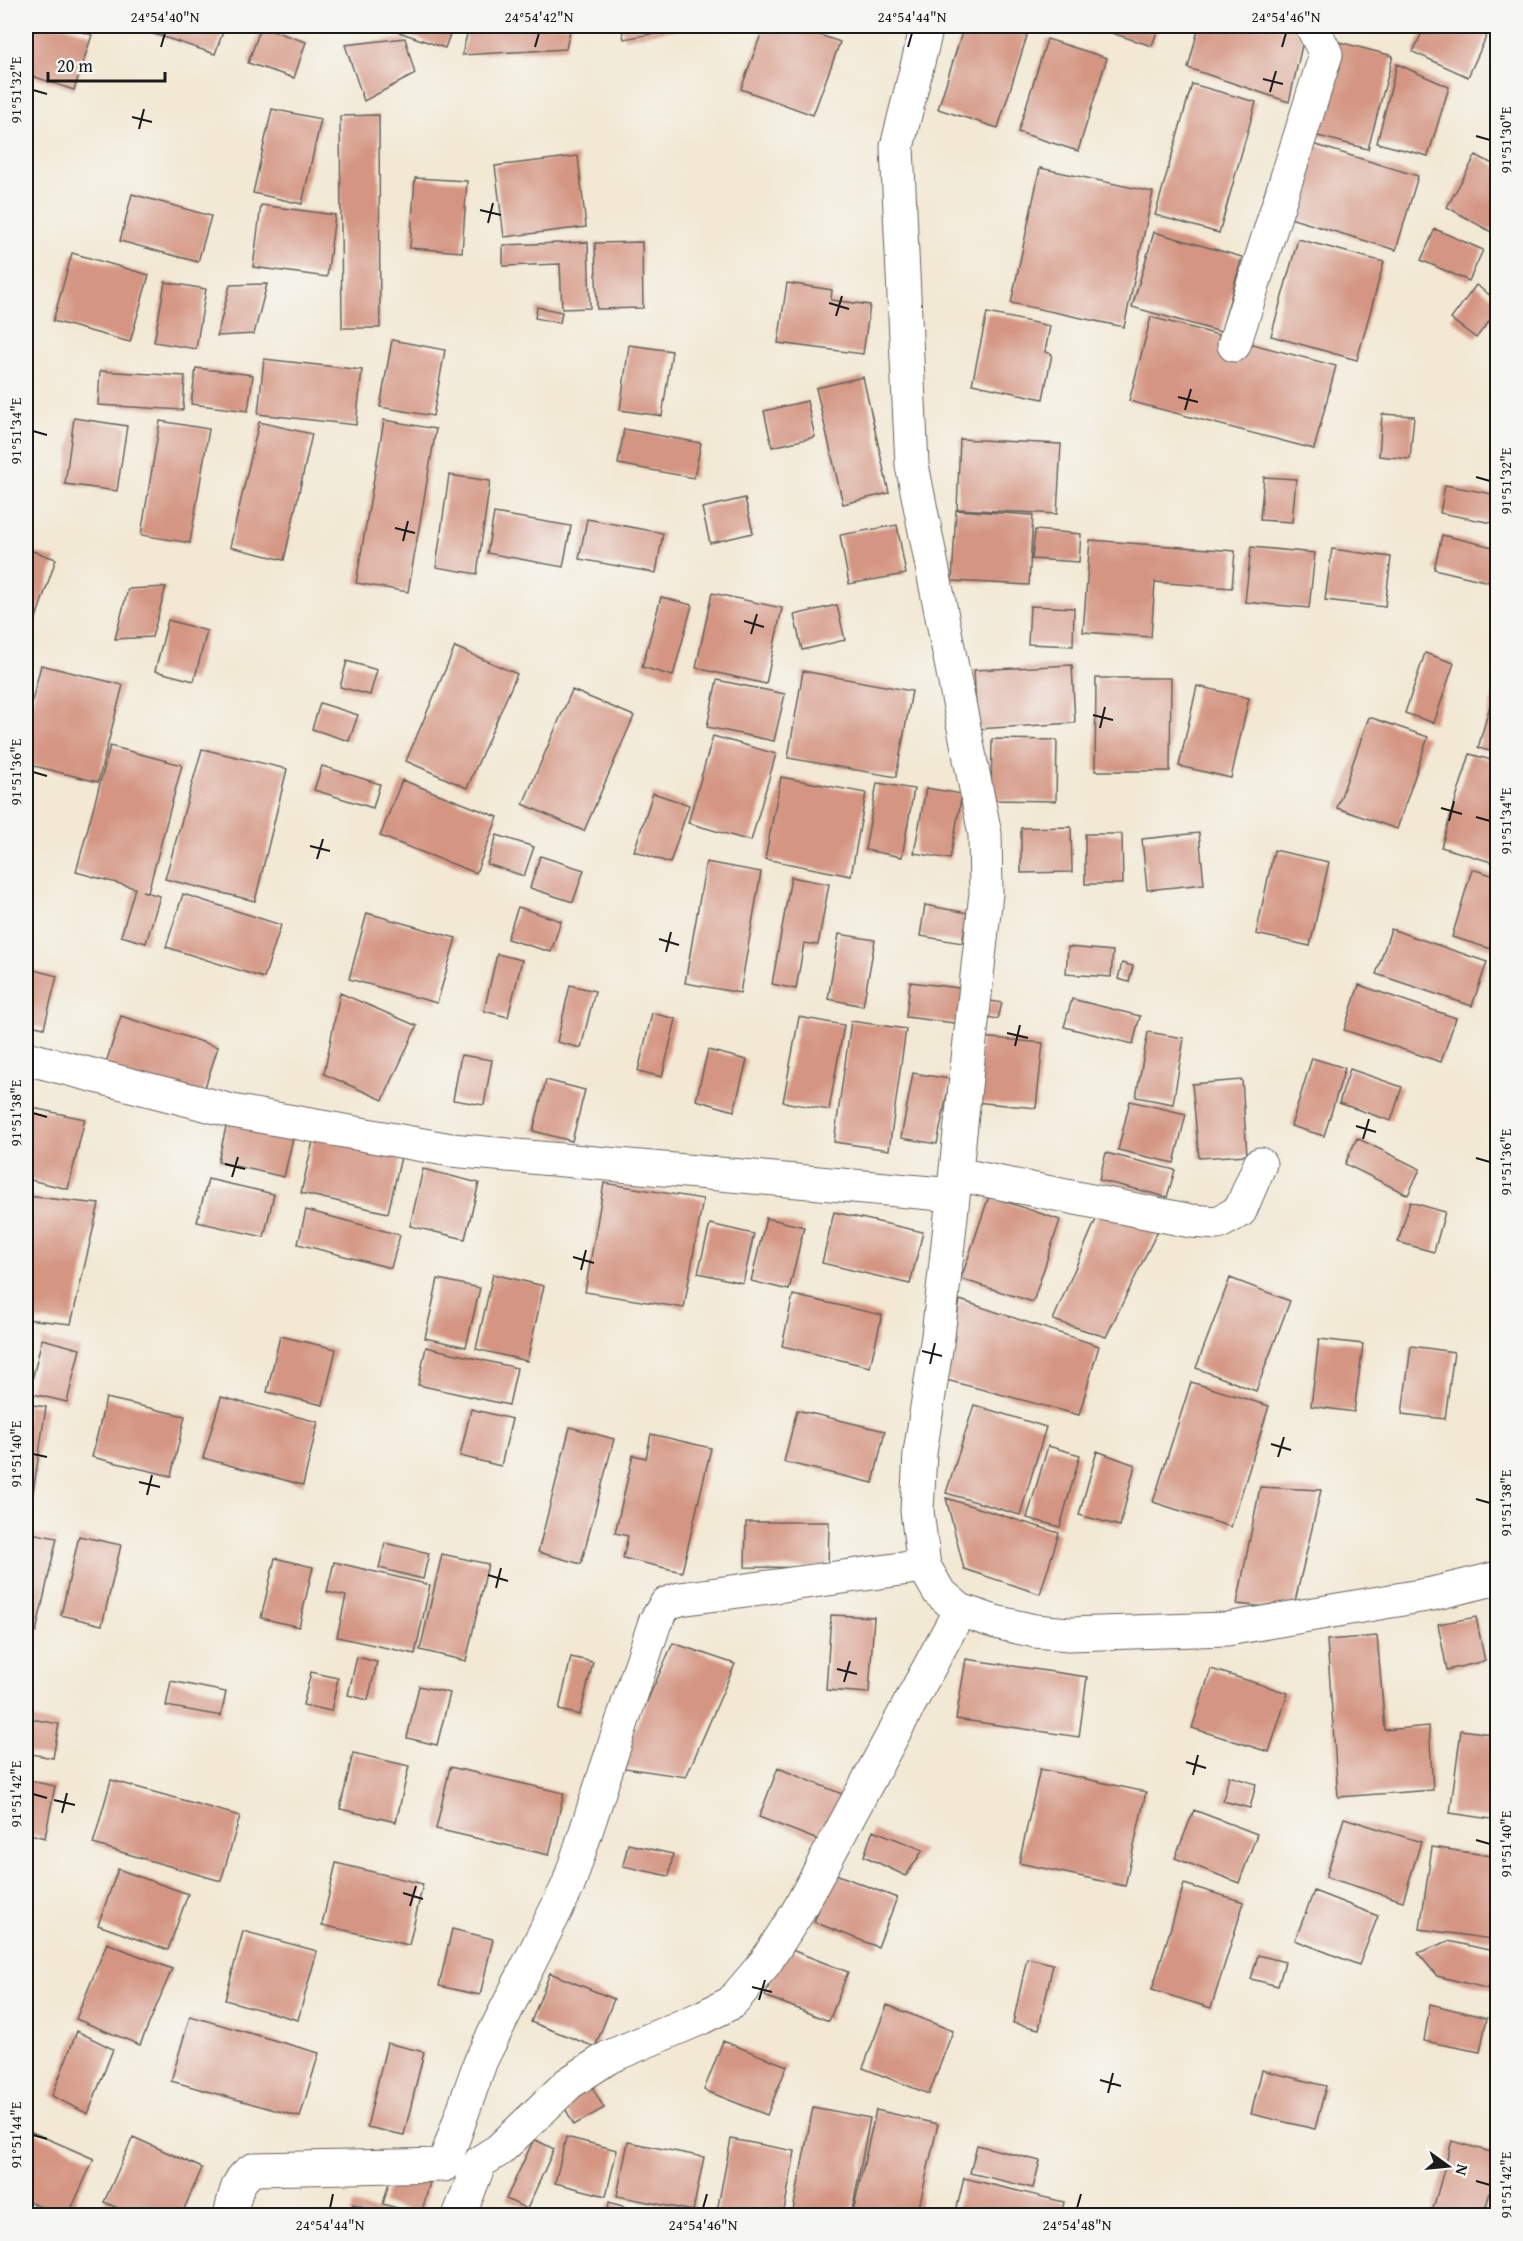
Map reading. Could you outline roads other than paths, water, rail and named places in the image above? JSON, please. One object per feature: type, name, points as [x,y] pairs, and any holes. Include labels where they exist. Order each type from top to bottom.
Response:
[{"type":"street","points":[[927,26],[897,147],[912,465],[985,834],[986,893],[939,1336],[920,1453],[917,1511],[924,1566],[939,1592],[960,1610],[995,1622],[1069,1634],[1227,1629],[1432,1594],[1495,1586]]},
{"type":"street","points":[[1234,345],[1326,54],[1312,26]]},
{"type":"street","points":[[26,1058],[232,1111],[451,1150],[955,1184],[1191,1221],[1218,1223],[1240,1210],[1260,1164]]},
{"type":"street","points":[[444,2165],[481,2060],[568,1886],[655,1622],[666,1604],[680,1599],[924,1566]]},
{"type":"street","points":[[230,2216],[239,2184],[245,2174],[255,2169],[444,2165],[480,2162],[499,2150],[569,2084],[609,2057],[731,2003],[765,1963],[797,1913],[960,1610]]},
{"type":"street","points":[[459,2216],[480,2162]]}]
